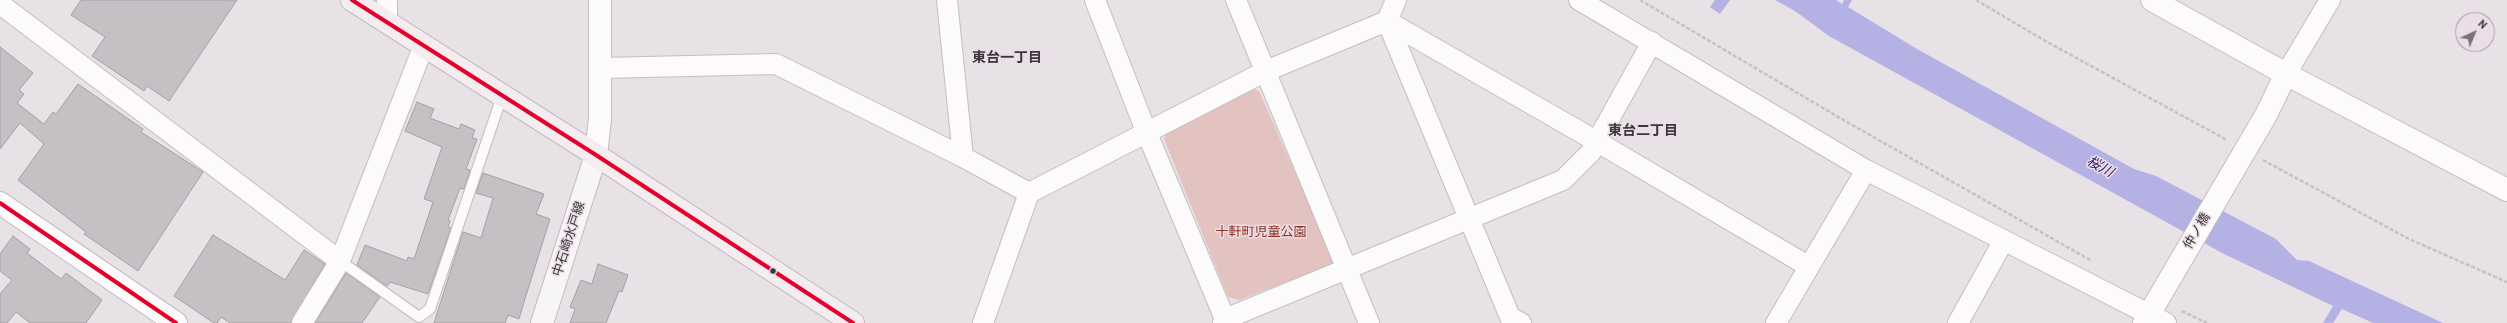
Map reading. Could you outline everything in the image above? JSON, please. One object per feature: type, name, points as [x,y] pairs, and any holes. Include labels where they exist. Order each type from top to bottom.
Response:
[{"type":"highway","points":[[352,0],[596,155],[853,323]]},
{"type":"main road","name":"中石崎水戸線","points":[[542,323],[596,155]]},
{"type":"street","points":[[387,0],[387,23]]},
{"type":"street","points":[[596,155],[600,119],[600,0]]},
{"type":"street","points":[[947,0],[962,157]]},
{"type":"street","points":[[1095,0],[1146,131],[1224,321],[1347,268],[1471,220],[1563,180],[1591,152],[1652,42]]},
{"type":"street","points":[[1236,0],[1369,323]]},
{"type":"street","points":[[983,323],[1028,193],[1146,131],[1266,71],[1387,21],[1396,0]]},
{"type":"street","points":[[1579,0],[1866,170],[2004,240],[2156,309]]},
{"type":"street","points":[[2152,0],[2286,74],[2507,190]]},
{"type":"street","points":[[2286,74],[2330,0]]},
{"type":"street","points":[[0,4],[340,260]]},
{"type":"street","points":[[1387,21],[1596,141],[1808,266]]},
{"type":"street","points":[[1387,21],[1471,220],[1510,317],[1521,323]]},
{"type":"street","points":[[302,323],[340,260],[424,45]]},
{"type":"street","points":[[601,68],[776,64],[962,157],[1028,193]]},
{"type":"street","name":"仲ノ橋","points":[[2156,309],[2231,173],[2266,115],[2286,74]]},
{"type":"street","points":[[1776,323],[1808,266],[1866,170]]},
{"type":"street","points":[[0,203],[171,322]]},
{"type":"street","points":[[1958,323],[2004,240]]},
{"type":"lane","points":[[340,260],[419,317],[430,309],[502,96]]},
{"type":"path","points":[[1640,0],[1840,118],[2098,265]]},
{"type":"path","points":[[2156,309],[2207,323]]},
{"type":"green space","name":"十軒町児童公園","points":[[1251,88],[1259,91],[1335,263],[1239,300],[1228,297],[1164,139],[1166,133]]},
{"type":"water","points":[[1715,0],[1730,0],[1720,14],[1710,7]]},
{"type":"water","name":"桜川","points":[[1775,0],[1836,0],[1842,4],[1844,0],[1852,0],[1848,7],[1917,49],[2134,169],[2156,176],[2276,239],[2297,260],[2309,261],[2443,323],[2373,323],[2342,309],[2333,323],[2323,323],[2333,306],[2224,254],[1829,36],[1795,11]]},
{"type":"building","points":[[81,0],[237,0],[169,101],[147,86],[144,91],[92,56],[105,37],[71,15]]},
{"type":"building","points":[[0,47],[33,73],[19,90],[24,94],[17,103],[44,124],[53,112],[56,114],[78,84],[143,129],[141,132],[203,172],[138,271],[84,234],[86,232],[18,180],[44,144],[20,123],[0,149]]},
{"type":"building","points":[[417,102],[434,109],[430,118],[459,129],[461,124],[475,130],[472,138],[477,139],[466,169],[470,170],[464,189],[460,188],[448,220],[450,221],[448,227],[451,228],[428,294],[390,282],[387,286],[357,265],[365,245],[407,261],[408,257],[414,259],[433,202],[424,199],[442,147],[405,131]]},
{"type":"building","points":[[483,173],[544,194],[536,214],[550,219],[519,319],[508,315],[505,323],[434,323],[463,232],[481,238],[493,198],[476,193]]},
{"type":"building","points":[[213,235],[285,280],[304,250],[325,264],[291,323],[230,323],[221,317],[217,323],[214,323],[174,296]]},
{"type":"building","points":[[13,236],[30,249],[27,253],[61,279],[66,273],[102,300],[86,323],[30,323],[16,312],[7,323],[0,323],[0,294],[12,280],[0,271],[0,254]]},
{"type":"building","points":[[598,264],[628,275],[622,292],[619,291],[606,323],[570,323],[575,309],[570,307],[581,280],[592,284]]},
{"type":"building","points":[[346,273],[380,297],[362,323],[315,323]]},
{"type":"transit line","points":[[352,0],[596,155],[853,323]]},
{"type":"transit line","points":[[0,203],[176,323]]},
{"type":"district","name":"東台一丁目","points":[[1007,58]]},
{"type":"district","name":"東台二丁目","points":[[1643,131]]}]
